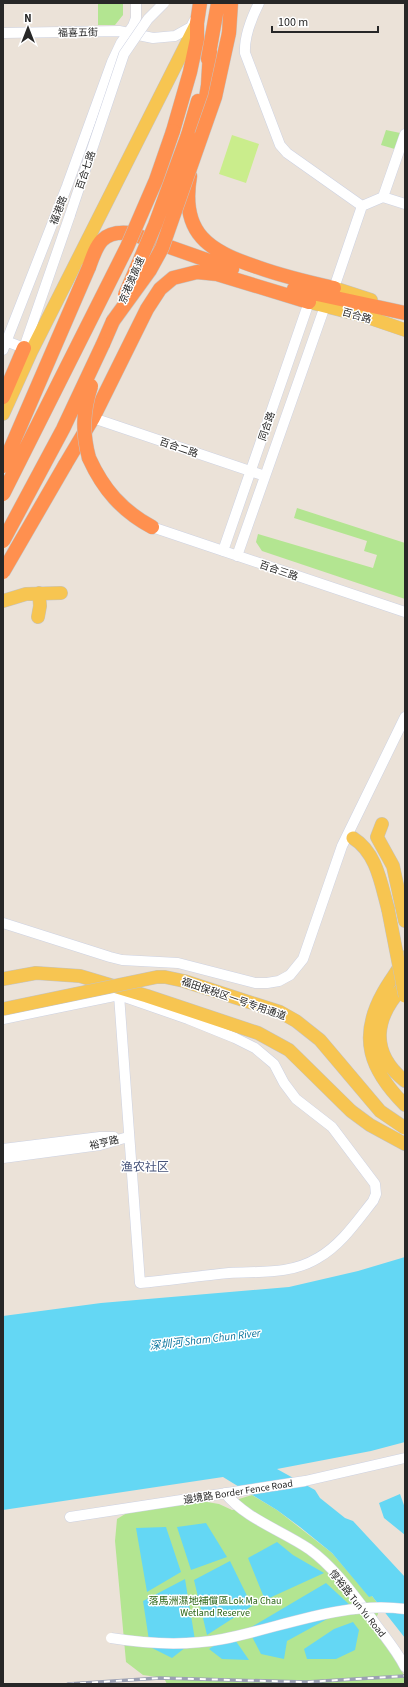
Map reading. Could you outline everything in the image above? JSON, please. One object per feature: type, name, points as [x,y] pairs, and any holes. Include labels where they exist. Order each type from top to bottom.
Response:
[{"type":"highway","name":"京港澳高速","points":[[3,541],[63,429],[104,344],[155,224],[188,135],[210,51],[218,3]]},
{"type":"highway","points":[[113,321],[150,270],[162,248],[215,97],[229,33],[231,3]]},
{"type":"highway","name":"京港澳高速","points":[[3,494],[127,247],[156,180],[173,131],[190,72],[197,39],[197,23],[200,5]]},
{"type":"highway","points":[[210,51],[205,105],[189,180],[189,206],[194,226],[209,246],[233,259],[285,277],[334,288]]},
{"type":"highway","points":[[3,466],[97,247],[106,237],[115,232],[130,233],[197,258],[277,284],[405,313]]},
{"type":"highway","points":[[3,572],[93,418],[147,309],[160,289],[173,278],[197,272],[217,274],[309,302]]},
{"type":"highway","points":[[104,344],[84,414],[83,434],[89,458],[98,477],[114,499],[135,517],[152,527]]},
{"type":"highway","points":[[3,397],[24,348]]},
{"type":"main road","points":[[3,414],[31,352],[197,23]]},
{"type":"main road","name":"百合路","points":[[334,288],[405,313]]},
{"type":"main road","name":"百合路","points":[[309,302],[364,316],[405,330]]},
{"type":"main road","points":[[38,617],[40,606],[39,593]]},
{"type":"main road","points":[[3,601],[18,595],[61,593]]},
{"type":"main road","points":[[382,824],[377,836],[393,866],[405,921]]},
{"type":"main road","points":[[353,838],[363,844],[375,864],[388,909],[405,996]]},
{"type":"main road","points":[[405,957],[374,1010],[369,1029],[370,1044],[376,1065],[390,1089],[405,1105]]},
{"type":"main road","points":[[3,979],[36,973],[73,975],[99,981],[198,1012],[272,1040],[299,1058],[351,1111],[370,1125],[405,1144]]},
{"type":"main road","name":"福田保税区一号专用通道","points":[[3,1009],[157,978],[165,977],[184,981],[280,1012],[300,1024],[325,1044],[380,1111],[405,1128]]},
{"type":"main road","points":[[402,1079],[388,1064],[381,1052],[380,1031],[385,1014],[405,985]]},
{"type":"street","name":"福港路","points":[[4,344],[112,62],[136,18],[136,3]]},
{"type":"street","name":"百合七路","points":[[24,348],[124,54],[148,19],[164,3]]},
{"type":"street","points":[[259,3],[244,43],[245,53],[280,145],[287,153],[362,206]]},
{"type":"street","points":[[168,37],[175,36],[190,27],[200,5]]},
{"type":"street","name":"福喜五街","points":[[3,33],[129,32],[153,38],[168,37]]},
{"type":"street","points":[[168,37],[183,51]]},
{"type":"street","points":[[383,197],[405,134]]},
{"type":"street","points":[[334,288],[362,206],[383,197],[405,204]]},
{"type":"street","name":"同合路","points":[[223,551],[309,302]]},
{"type":"street","points":[[278,389],[290,403],[325,306]]},
{"type":"street","points":[[302,322],[317,327]]},
{"type":"street","points":[[4,344],[24,348]]},
{"type":"street","name":"同合路","points":[[237,556],[290,403]]},
{"type":"street","name":"百合二路","points":[[93,418],[265,476]]},
{"type":"street","name":"百合三路","points":[[152,527],[405,612]]},
{"type":"street","points":[[3,923],[110,958],[178,963],[255,983],[268,983],[290,975],[303,959],[342,846],[405,717]]},
{"type":"street","points":[[3,1019],[119,995],[188,1019],[235,1038],[265,1054],[274,1064],[284,1083],[296,1099],[332,1127],[369,1174],[375,1184],[376,1194],[373,1201],[333,1248],[318,1259],[293,1269],[275,1272],[229,1273],[140,1283],[128,1137],[119,995]]},
{"type":"street","name":"裕亨路","points":[[3,1149],[100,1137],[128,1137]]},
{"type":"street","name":"裕亨路","points":[[3,1158],[100,1145],[128,1137]]},
{"type":"street","name":"邊境路 Border Fence Road","points":[[70,1517],[304,1481],[405,1458]]},
{"type":"street","name":"惇裕路 Tun Yu Road","points":[[225,1493],[236,1506],[310,1549],[328,1565],[358,1600],[396,1649],[405,1666]]},
{"type":"street","points":[[111,1638],[145,1643],[209,1641],[329,1613],[374,1608],[405,1609]]},
{"type":"green space","points":[[98,3],[123,3],[123,15],[115,25],[98,25]]},
{"type":"green space","points":[[386,130],[405,134],[405,152],[381,145]]},
{"type":"green space","points":[[232,135],[259,144],[246,183],[219,174]]},
{"type":"green space","points":[[297,508],[405,543],[405,599],[262,551],[256,542],[258,534],[373,568],[377,555],[364,551],[367,541],[294,518]]},
{"type":"green space","name":"落馬洲濕地補償區Lok Ma Chau Wetland Reserve","points":[[252,1495],[277,1510],[332,1553],[369,1596],[372,1596],[379,1605],[378,1614],[374,1622],[405,1677],[405,1684],[167,1684],[164,1678],[143,1675],[126,1662],[115,1541],[117,1519],[130,1511],[201,1501],[219,1504],[232,1510],[240,1509],[239,1499]]},
{"type":"water","name":"深圳河 Sham Chun River","points":[[405,1257],[405,1442],[371,1451],[277,1469],[315,1490],[320,1498],[345,1518],[353,1521],[405,1577],[405,1638],[372,1596],[369,1597],[332,1553],[277,1510],[223,1477],[3,1510],[3,1316],[101,1303],[289,1287],[358,1271]]},
{"type":"water","points":[[400,1494],[405,1508],[405,1535],[384,1518],[379,1503]]},
{"type":"water","points":[[206,1523],[227,1557],[191,1570],[177,1527]]},
{"type":"water","points":[[166,1527],[181,1572],[147,1592],[136,1528]]},
{"type":"water","points":[[277,1542],[293,1555],[324,1573],[265,1600],[248,1558]]},
{"type":"water","points":[[230,1561],[252,1606],[207,1635],[194,1580]]},
{"type":"water","points":[[185,1579],[195,1640],[172,1658],[150,1647],[143,1601]]},
{"type":"water","points":[[326,1583],[351,1606],[287,1641],[284,1659],[261,1654],[248,1629]]},
{"type":"water","points":[[353,1622],[359,1630],[355,1650],[336,1659],[307,1659],[304,1649],[334,1629]]},
{"type":"water","points":[[231,1634],[249,1660],[222,1659],[209,1649]]},
{"type":"railway","points":[[68,1684],[160,1678],[306,1682],[405,1676]]},
{"type":"district","name":"渔农社区","points":[[145,1167]]}]
